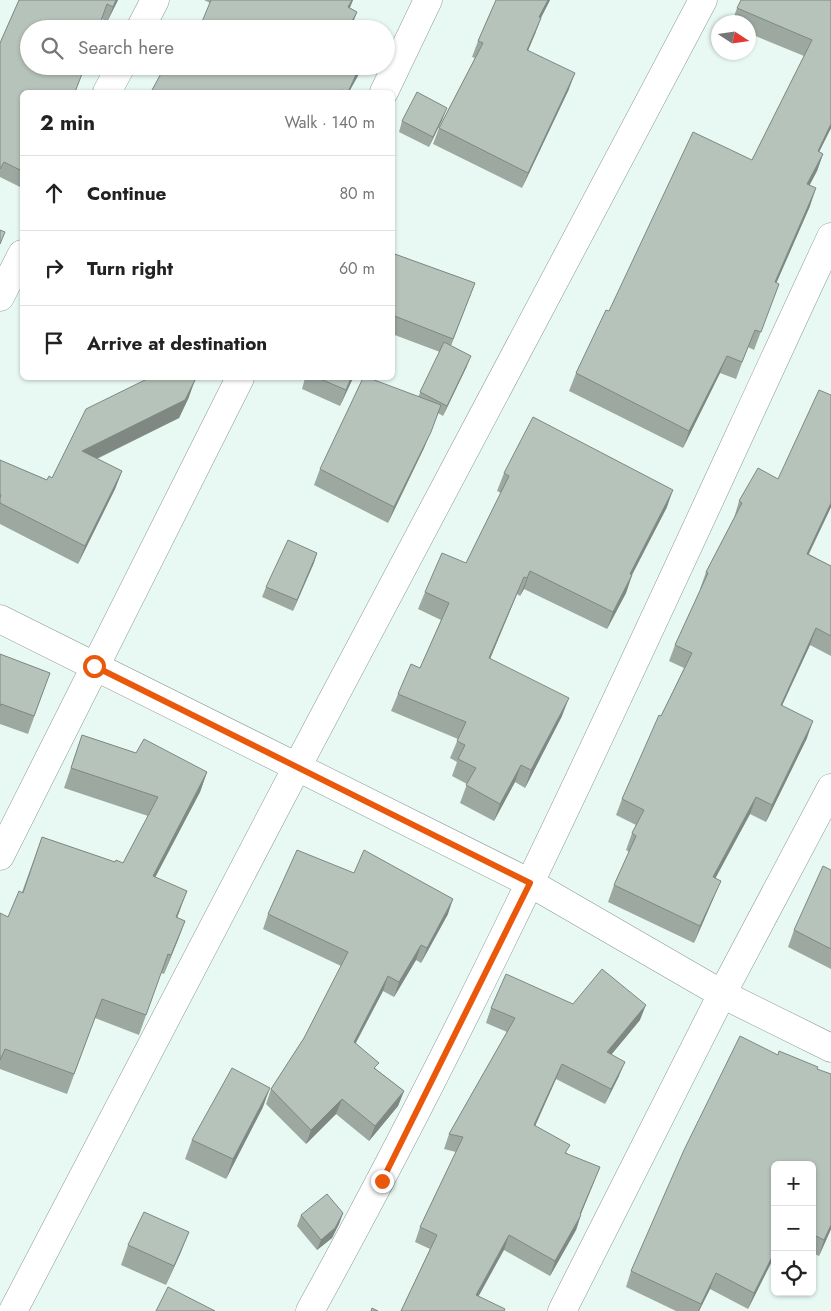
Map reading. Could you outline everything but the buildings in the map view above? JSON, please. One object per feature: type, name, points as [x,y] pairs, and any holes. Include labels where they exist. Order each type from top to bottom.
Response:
[{"type":"street","points":[[145,20],[155,0]]},
{"type":"street","points":[[395,69],[428,0]]},
{"type":"street","points":[[13,1311],[297,767],[703,0]]},
{"type":"street","points":[[108,90],[116,75]]},
{"type":"street","points":[[385,90],[392,75]]},
{"type":"street","points":[[310,1311],[382,1181],[530,883],[831,238]]},
{"type":"street","points":[[0,297],[20,258]]},
{"type":"street","points":[[0,856],[239,380]]},
{"type":"street","points":[[0,619],[530,883],[722,994],[831,1048]]},
{"type":"street","points":[[562,1311],[722,994],[831,788]]},
{"type":"route","points":[[94,666],[530,883],[382,1181]]}]
